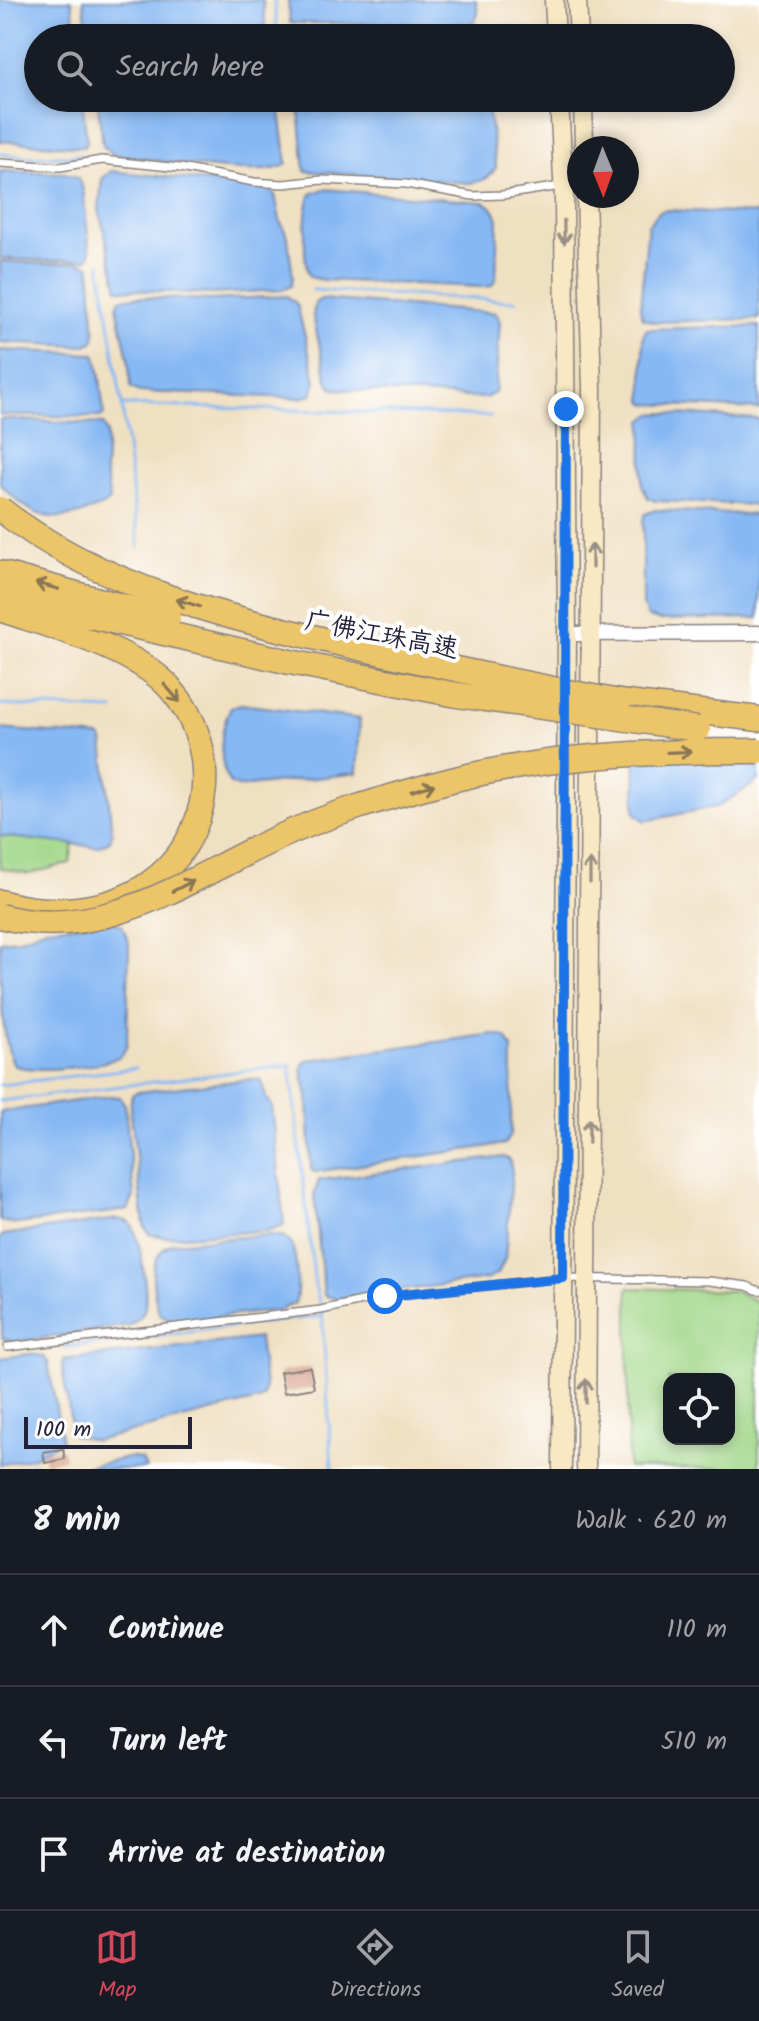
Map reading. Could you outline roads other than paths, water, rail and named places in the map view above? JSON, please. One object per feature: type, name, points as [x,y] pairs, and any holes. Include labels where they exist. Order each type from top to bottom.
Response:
[{"type":"highway","points":[[0,509],[23,528],[96,569],[176,600],[273,628],[479,675],[619,702]]},
{"type":"highway","name":"广佛江珠高速","points":[[0,573],[89,618],[292,646],[445,676],[759,719]]},
{"type":"highway","name":"广佛江珠高速","points":[[0,592],[89,618],[457,695],[759,736]]},
{"type":"highway","points":[[0,609],[89,618],[168,687],[186,710],[205,760],[205,790],[199,821],[184,848],[166,870],[146,886],[96,906],[68,910],[0,902]]},
{"type":"highway","points":[[0,916],[54,924],[98,919],[167,895],[274,839],[334,816],[440,783],[495,771],[612,754],[759,751]]},
{"type":"main road","points":[[554,0],[555,24]]},
{"type":"main road","points":[[577,0],[578,24]]},
{"type":"main road","points":[[560,112],[567,634],[562,1469]]},
{"type":"main road","points":[[583,112],[584,136]]},
{"type":"main road","points":[[586,208],[592,388],[592,634],[586,1469]]},
{"type":"street","points":[[567,634],[759,633]]},
{"type":"lane","points":[[0,163],[60,167],[102,160],[180,168],[254,182],[283,184],[322,180],[406,184],[473,196],[563,186]]},
{"type":"lane","points":[[8,1347],[321,1310],[385,1296],[563,1278],[709,1281],[747,1286],[759,1291]]},
{"type":"water","points":[[0,0],[72,0],[75,24],[24,24],[24,112],[84,112],[87,141],[84,147],[0,141]]},
{"type":"water","points":[[83,0],[263,0],[265,24],[87,24]]},
{"type":"water","points":[[288,0],[476,0],[478,14],[474,22],[467,24],[290,23]]},
{"type":"water","points":[[99,112],[280,112],[287,163],[276,168],[233,170],[113,154],[103,146]]},
{"type":"water","points":[[299,112],[489,112],[496,167],[485,179],[469,183],[305,171]]},
{"type":"water","points":[[0,171],[65,173],[78,177],[83,189],[88,259],[48,261],[0,258]]},
{"type":"water","points":[[111,171],[270,188],[288,238],[293,278],[291,286],[282,290],[212,294],[118,289],[99,210],[102,179]]},
{"type":"water","points":[[324,189],[484,202],[493,209],[498,219],[496,280],[491,286],[484,287],[310,277],[305,249],[307,211],[311,194]]},
{"type":"water","points":[[659,212],[759,214],[759,319],[655,322],[642,318],[640,308],[648,225]]},
{"type":"water","points":[[0,261],[46,264],[79,262],[90,266],[93,342],[83,346],[0,342]]},
{"type":"water","points":[[287,296],[297,304],[316,381],[312,395],[300,398],[140,392],[131,388],[117,306],[120,299],[209,300]]},
{"type":"water","points":[[321,299],[496,313],[500,322],[495,393],[485,398],[333,389],[327,380],[313,316],[315,303]]},
{"type":"water","points":[[759,326],[759,409],[647,404],[643,401],[643,336],[647,329]]},
{"type":"water","points":[[0,350],[95,354],[104,415],[0,415]]},
{"type":"water","points":[[652,414],[759,419],[759,505],[656,501],[648,498],[642,485],[643,421]]},
{"type":"water","points":[[0,419],[103,424],[107,433],[105,472],[110,501],[72,516],[48,517],[29,509],[0,484]]},
{"type":"water","points":[[655,510],[759,515],[759,618],[659,620],[647,617],[643,606],[643,520],[645,514]]},
{"type":"water","points":[[241,704],[360,719],[357,773],[240,787],[230,784],[223,766],[222,735],[231,707]]},
{"type":"water","points":[[0,729],[100,737],[103,740],[112,834],[110,841],[97,847],[0,836]]},
{"type":"water","points":[[636,739],[759,748],[759,780],[719,806],[645,821],[635,812]]},
{"type":"water","points":[[111,921],[122,925],[129,943],[127,1045],[124,1052],[111,1060],[84,1066],[38,1069],[15,1066],[6,1041],[0,941],[20,939],[46,928]]},
{"type":"water","points":[[493,1034],[506,1037],[512,1048],[511,1135],[505,1144],[314,1172],[311,1169],[308,1097],[302,1070],[308,1060]]},
{"type":"water","points":[[253,1079],[262,1081],[266,1098],[272,1106],[284,1225],[266,1231],[165,1237],[149,1234],[144,1225],[130,1105],[132,1095]]},
{"type":"water","points":[[120,1097],[125,1105],[134,1196],[128,1210],[17,1224],[0,1221],[0,1112]]},
{"type":"water","points":[[504,1157],[510,1160],[512,1173],[505,1259],[498,1273],[488,1279],[336,1299],[324,1295],[314,1195],[319,1180]]},
{"type":"water","points":[[118,1219],[129,1222],[140,1250],[145,1303],[140,1317],[130,1325],[24,1341],[2,1338],[0,1239],[3,1235]]},
{"type":"water","points":[[268,1235],[283,1237],[291,1244],[297,1270],[295,1303],[280,1310],[183,1321],[171,1321],[159,1313],[153,1274],[158,1256],[172,1243]]},
{"type":"water","points":[[259,1338],[265,1387],[263,1397],[258,1400],[95,1441],[73,1435],[63,1360]]},
{"type":"water","points":[[29,1354],[43,1356],[48,1362],[62,1441],[34,1457],[0,1465],[0,1358]]},
{"type":"water","points":[[132,1457],[142,1460],[146,1469],[76,1469]]},
{"type":"waterway","points":[[274,0],[277,24]]},
{"type":"waterway","points":[[0,154],[33,157],[83,155]]},
{"type":"waterway","points":[[100,264],[122,405],[139,547]]},
{"type":"waterway","points":[[313,290],[516,301]]},
{"type":"waterway","points":[[122,405],[491,416]]},
{"type":"waterway","points":[[0,705],[114,710]]},
{"type":"waterway","points":[[0,1101],[290,1065],[315,1286],[322,1312],[332,1469]]},
{"type":"waterway","points":[[0,1085],[136,1068]]},
{"type":"waterway","points":[[65,1347],[322,1316]]},
{"type":"waterway","points":[[16,1469],[35,1464]]}]
